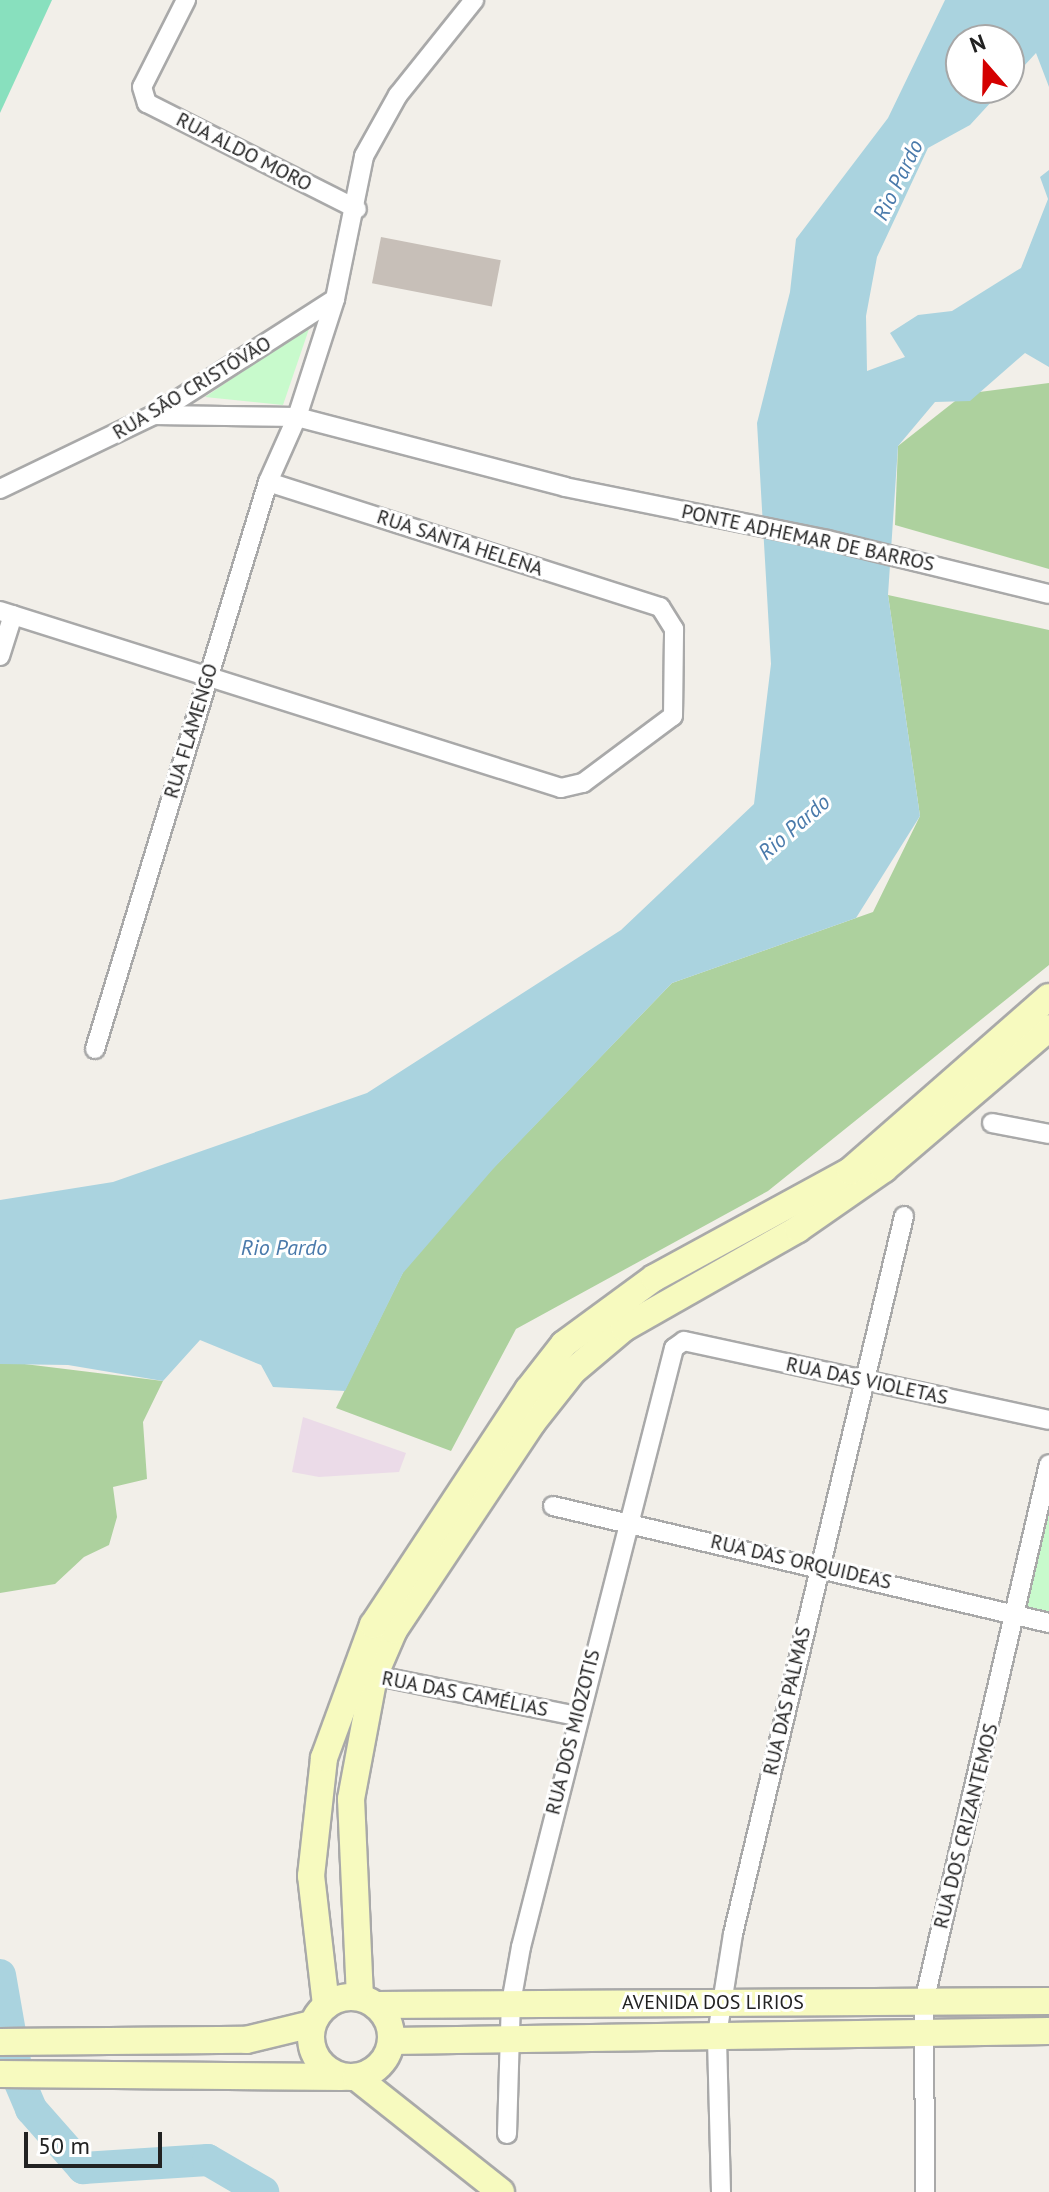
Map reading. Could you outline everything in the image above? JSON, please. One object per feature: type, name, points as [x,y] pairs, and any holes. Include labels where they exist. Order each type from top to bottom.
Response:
[{"type":"main road","points":[[407,2115],[368,2001],[351,1799],[364,1674],[373,1625],[463,1483],[564,1344],[654,1278],[850,1171],[1049,997]]},
{"type":"main road","points":[[501,2192],[407,2115],[316,2057],[319,2015],[311,1876],[313,1829],[324,1758],[364,1674],[573,1371],[624,1328],[798,1229],[884,1169],[1049,1028]]},
{"type":"main road","name":"AVENIDA DOS LIRIOS","points":[[0,2042],[246,2040],[368,2001],[1049,2001]]},
{"type":"main road","name":"AVENIDA DOS LIRIOS","points":[[386,2053],[510,2037],[1049,2031]]},
{"type":"main road","points":[[0,2074],[349,2077],[386,2053]]},
{"type":"street","name":"RUA ALDO MORO","points":[[186,0],[142,87],[147,103],[357,209]]},
{"type":"street","name":"RUA FLAMENGO","points":[[95,1049],[268,482],[297,417],[335,299],[357,209],[364,156],[376,129],[474,0]]},
{"type":"street","name":"RUA SÃO CRISTÓVÃO","points":[[0,489],[154,415],[335,299]]},
{"type":"street","name":"PONTE ADHEMAR DE BARROS","points":[[154,415],[297,417],[565,487],[827,540],[1049,594]]},
{"type":"street","name":"RUA SANTA HELENA","points":[[207,677],[550,785],[583,783],[673,716],[673,625],[652,604],[268,482]]},
{"type":"street","points":[[0,656],[6,613],[207,677]]},
{"type":"street","points":[[992,1123],[1049,1134]]},
{"type":"street","name":"RUA DAS PALMAS","points":[[721,2192],[717,2035],[723,2002],[819,1565],[904,1216]]},
{"type":"street","name":"RUA DAS VIOLETAS","points":[[684,1341],[1049,1420]]},
{"type":"street","name":"RUA DOS MIOZOTIS","points":[[507,2134],[511,2003],[576,1716],[674,1348],[684,1341]]},
{"type":"street","name":"RUA DOS CRIZANTEMOS","points":[[925,2192],[924,2002],[1017,1616],[1049,1464]]},
{"type":"street","name":"RUA DAS ORQUIDEAS","points":[[553,1506],[819,1565],[1049,1623]]},
{"type":"street","name":"RUA DAS CAMÉLIAS","points":[[364,1674],[576,1716]]},
{"type":"shaded area","points":[[303,1417],[406,1453],[399,1472],[319,1477],[292,1472]]},
{"type":"green space","points":[[0,0],[52,0],[0,113]]},
{"type":"green space","points":[[310,326],[283,405],[205,397]]},
{"type":"green space","points":[[1049,383],[1049,569],[895,525],[898,446],[964,394]]},
{"type":"green space","points":[[888,595],[1049,630],[1049,965],[768,1191],[516,1329],[451,1451],[336,1408],[414,1250],[672,983],[873,912],[920,816]]},
{"type":"green space","points":[[0,1361],[163,1381],[143,1422],[147,1479],[113,1487],[117,1517],[109,1545],[84,1557],[55,1584],[0,1593]]},
{"type":"green space","points":[[1049,1464],[1049,1628],[1016,1621]]},
{"type":"water","name":"Rio Pardo","points":[[945,0],[1049,0],[1049,87],[1036,53],[1025,65],[1025,24],[945,24],[945,104],[989,104],[970,125],[928,148],[877,257],[866,316],[867,371],[905,357],[890,333],[918,315],[952,311],[1021,268],[1048,199],[1040,177],[1049,170],[1049,367],[1025,353],[970,401],[935,402],[898,446],[888,595],[920,816],[856,918],[672,983],[493,1169],[403,1273],[345,1391],[273,1387],[261,1365],[200,1340],[163,1381],[68,1365],[0,1364],[0,1200],[113,1182],[367,1093],[621,930],[754,804],[771,664],[757,423],[790,292],[796,239],[888,118]]},
{"type":"building","points":[[381,237],[501,260],[492,306],[372,283]]},
{"type":"waterway","points":[[0,1975],[18,2078],[31,2109],[83,2168],[208,2160],[263,2192]]}]
